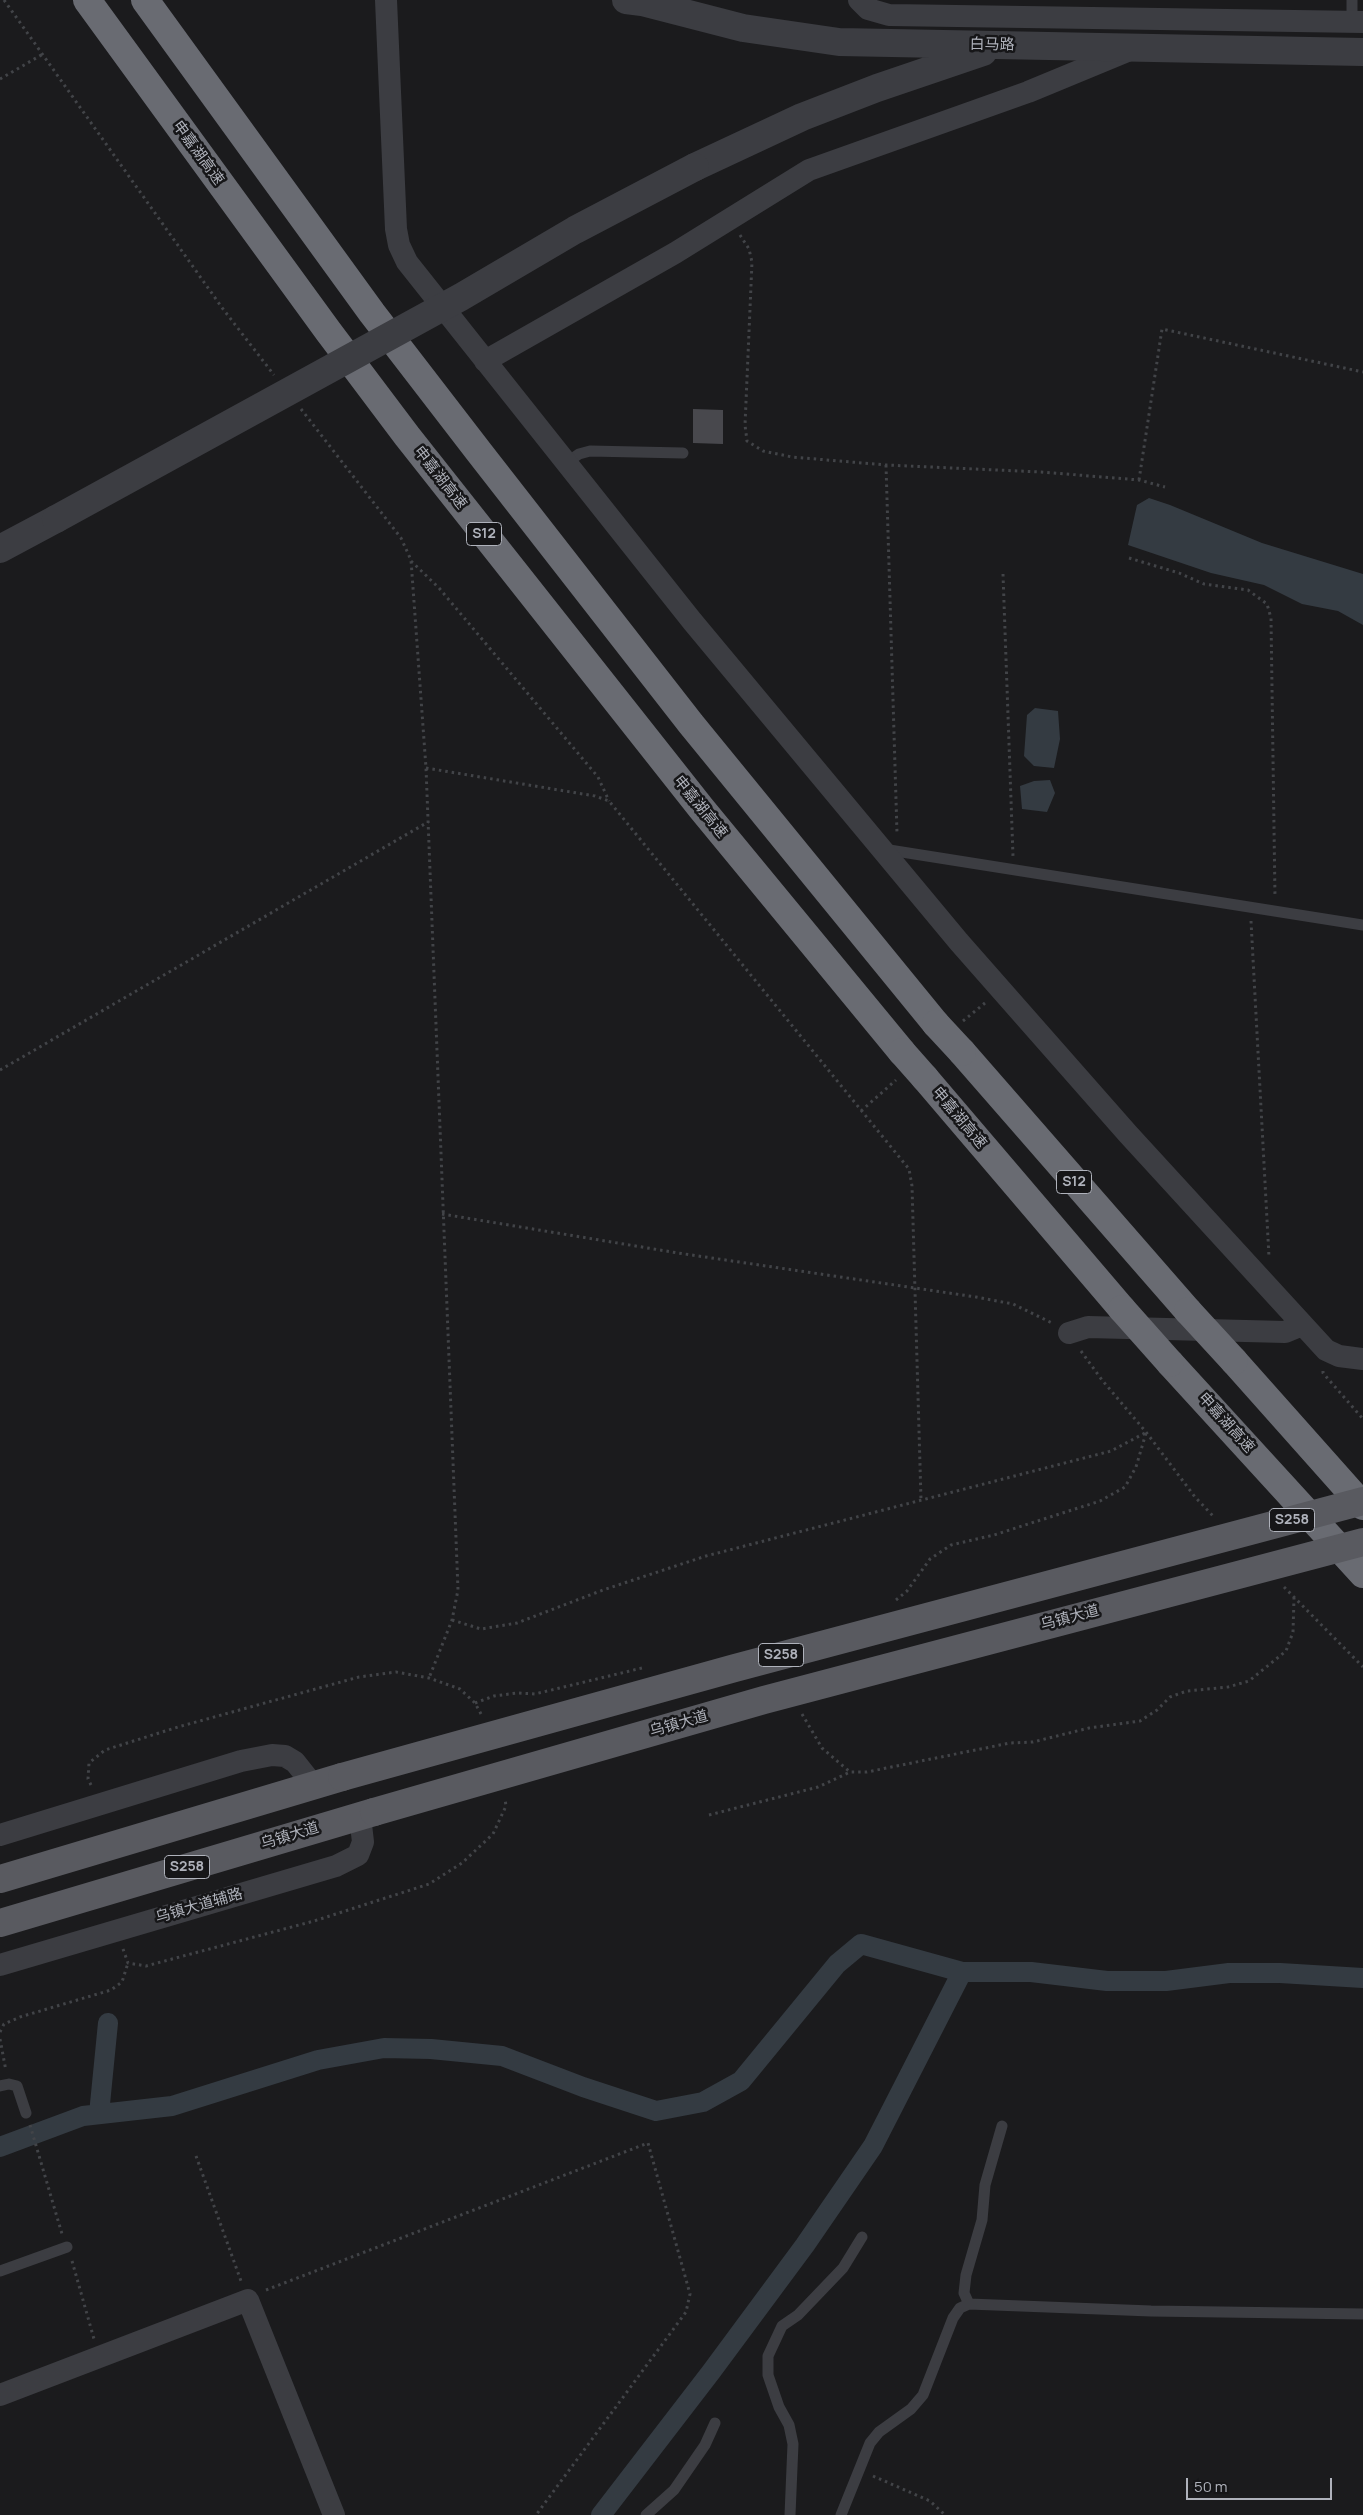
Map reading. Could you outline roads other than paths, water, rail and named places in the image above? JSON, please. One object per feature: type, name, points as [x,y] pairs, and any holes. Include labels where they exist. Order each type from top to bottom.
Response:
[{"type":"highway","name":"申嘉湖高速","points":[[87,0],[328,331],[413,444],[701,808],[902,1052],[1122,1309],[1363,1574]]},
{"type":"highway","name":"S12","points":[[145,0],[360,298],[714,753],[936,1024],[1188,1311],[1363,1506]]},
{"type":"main road","name":"S258","points":[[0,1879],[342,1777],[735,1668],[1363,1502]]},
{"type":"main road","name":"乌镇大道","points":[[0,1923],[367,1814],[764,1700],[1363,1542]]},
{"type":"street","points":[[386,0],[396,230],[406,262],[692,621],[890,850],[959,942],[1128,1134],[1326,1350],[1339,1356],[1363,1359]]},
{"type":"street","name":"白马路","points":[[626,0],[642,2],[743,28],[838,42],[1363,52]]},
{"type":"street","points":[[860,0],[868,9],[889,15],[1356,15]]},
{"type":"street","points":[[0,549],[460,297],[576,230],[695,167],[802,117],[877,88],[1003,46]]},
{"type":"street","points":[[485,361],[675,253],[809,170],[1028,92],[1135,48]]},
{"type":"street","points":[[1069,1334],[1088,1327],[1285,1332],[1302,1324]]},
{"type":"street","points":[[0,1835],[242,1761],[272,1755],[285,1756],[295,1762],[314,1786]]},
{"type":"street","name":"乌镇大道辅路","points":[[0,1965],[336,1866],[358,1854],[363,1842],[367,1814]]},
{"type":"street","points":[[0,2396],[248,2300],[334,2515]]},
{"type":"lane","points":[[566,463],[579,454],[590,451],[683,453]]},
{"type":"lane","points":[[890,850],[1363,925]]},
{"type":"lane","points":[[5,2085],[17,2086],[26,2113]]},
{"type":"lane","points":[[969,2304],[964,2294],[966,2275],[982,2220],[985,2185],[1002,2126]]},
{"type":"lane","points":[[790,2515],[793,2444],[789,2425],[779,2407],[768,2374],[768,2356],[782,2326],[798,2315],[843,2268],[862,2237]]},
{"type":"lane","points":[[0,2271],[67,2247]]},
{"type":"lane","points":[[841,2515],[870,2443],[879,2432],[897,2421],[923,2395],[953,2318],[960,2308],[969,2304],[1363,2314]]},
{"type":"lane","points":[[646,2515],[674,2490],[705,2445],[715,2423]]},
{"type":"waterway","points":[[0,2147],[83,2116],[172,2106],[318,2060],[384,2048],[431,2049],[502,2056],[583,2087],[656,2111],[703,2102],[741,2081],[837,1964],[861,1944],[962,1972],[1031,1972],[1107,1981],[1166,1981],[1229,1973],[1280,1973],[1363,1978]]},
{"type":"waterway","points":[[601,2515],[711,2372],[805,2245],[873,2146],[962,1972]]},
{"type":"waterway","points":[[99,2114],[108,2023]]}]
